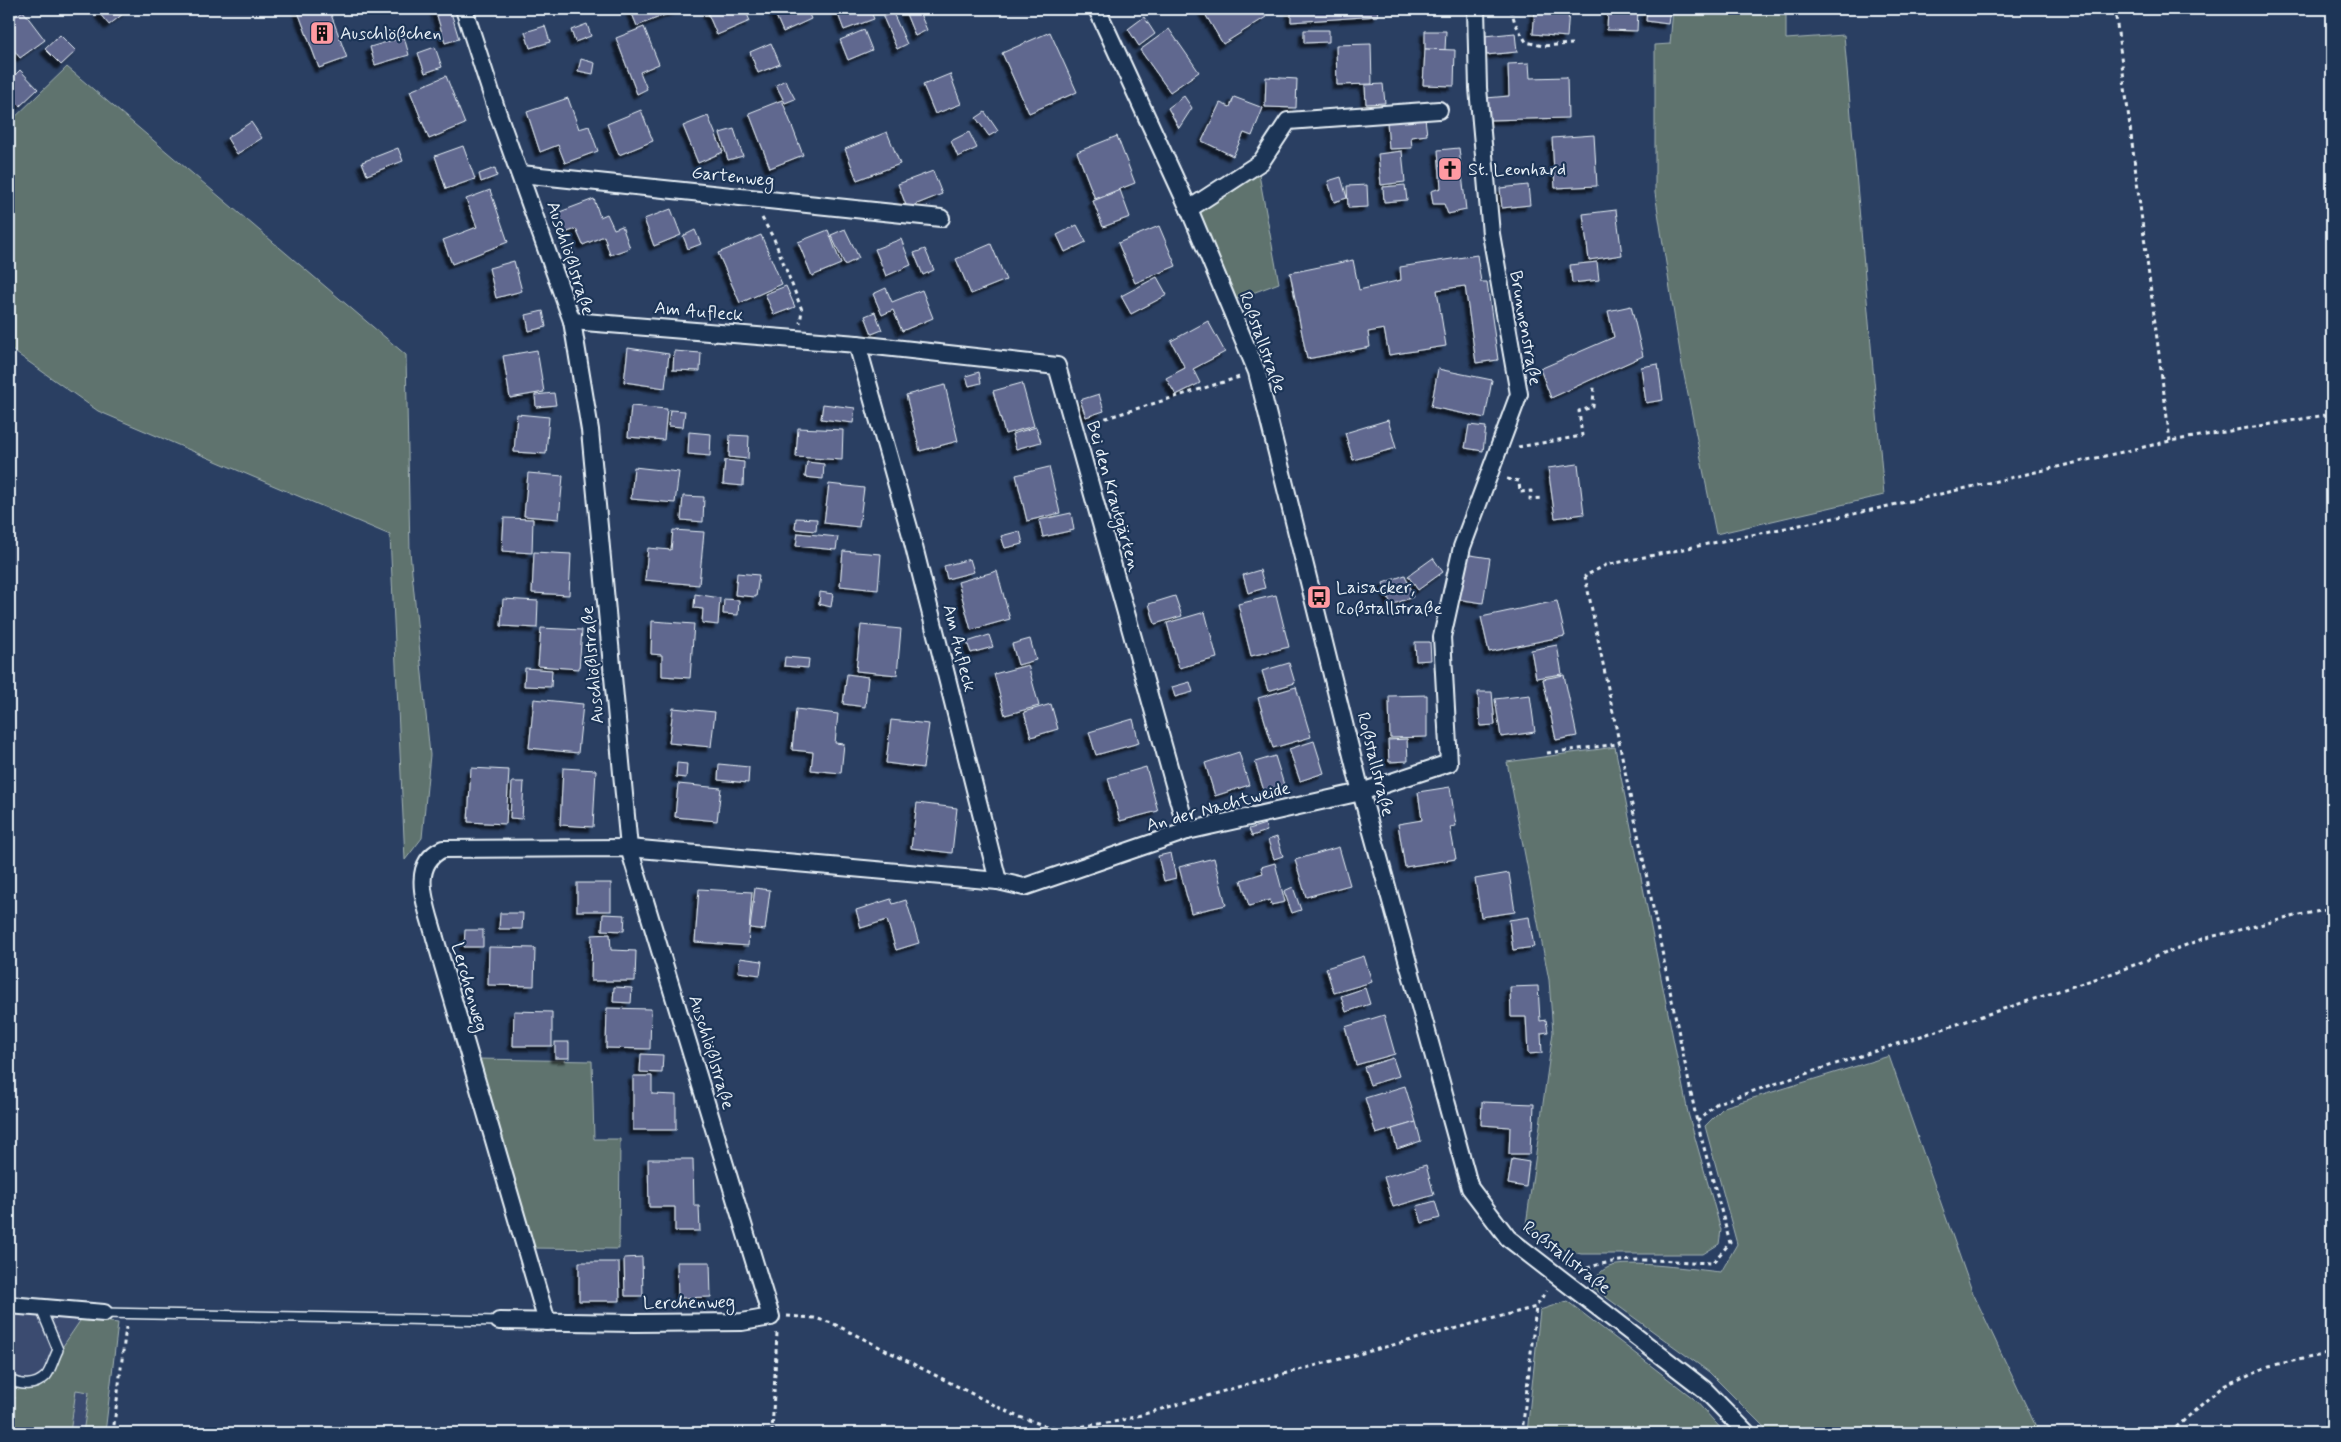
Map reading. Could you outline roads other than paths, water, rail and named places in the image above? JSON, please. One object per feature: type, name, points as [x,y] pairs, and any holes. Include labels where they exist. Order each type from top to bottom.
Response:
[{"type":"street","name":"Auschlößlstraße","points":[[464,9],[498,114],[572,320],[590,430],[629,848],[771,1317]]},
{"type":"street","name":"Roßstallstraße","points":[[1097,9],[1189,209],[1257,372],[1361,792],[1470,1188],[1508,1238],[1704,1389],[1747,1433]]},
{"type":"street","name":"Brunnenstraße","points":[[1449,763],[1442,637],[1462,547],[1519,394],[1491,234],[1478,88],[1476,9]]},
{"type":"street","points":[[1189,209],[1260,162],[1288,121],[1439,110]]},
{"type":"street","name":"Gartenweg","points":[[521,174],[941,218]]},
{"type":"street","name":"Am Aufleck","points":[[572,320],[856,344],[911,536],[998,881]]},
{"type":"street","name":"Bei den Krautgärten","points":[[856,344],[1056,366],[1187,831]]},
{"type":"street","name":"An der Nachtweide","points":[[998,881],[1024,887],[1187,831],[1361,792],[1449,763]]},
{"type":"street","points":[[629,848],[998,881]]},
{"type":"street","name":"Lerchenweg","points":[[546,1322],[435,938],[421,882],[422,871],[436,852],[443,849],[629,848]]},
{"type":"street","points":[[9,1304],[42,1309],[104,1313]]},
{"type":"street","name":"Lerchenweg","points":[[499,1320],[546,1322],[742,1322],[771,1317]]},
{"type":"lane","points":[[9,1379],[18,1385],[31,1384],[46,1376],[58,1350],[42,1309]]},
{"type":"lane","points":[[104,1313],[128,1315],[499,1320]]},
{"type":"place","name":"Auschlößchen","points":[[322,33]]},
{"type":"place","name":"St. Leonhard","points":[[1450,169]]},
{"type":"place","name":"Laisacker, Roßstallstraße","points":[[1319,597]]}]
